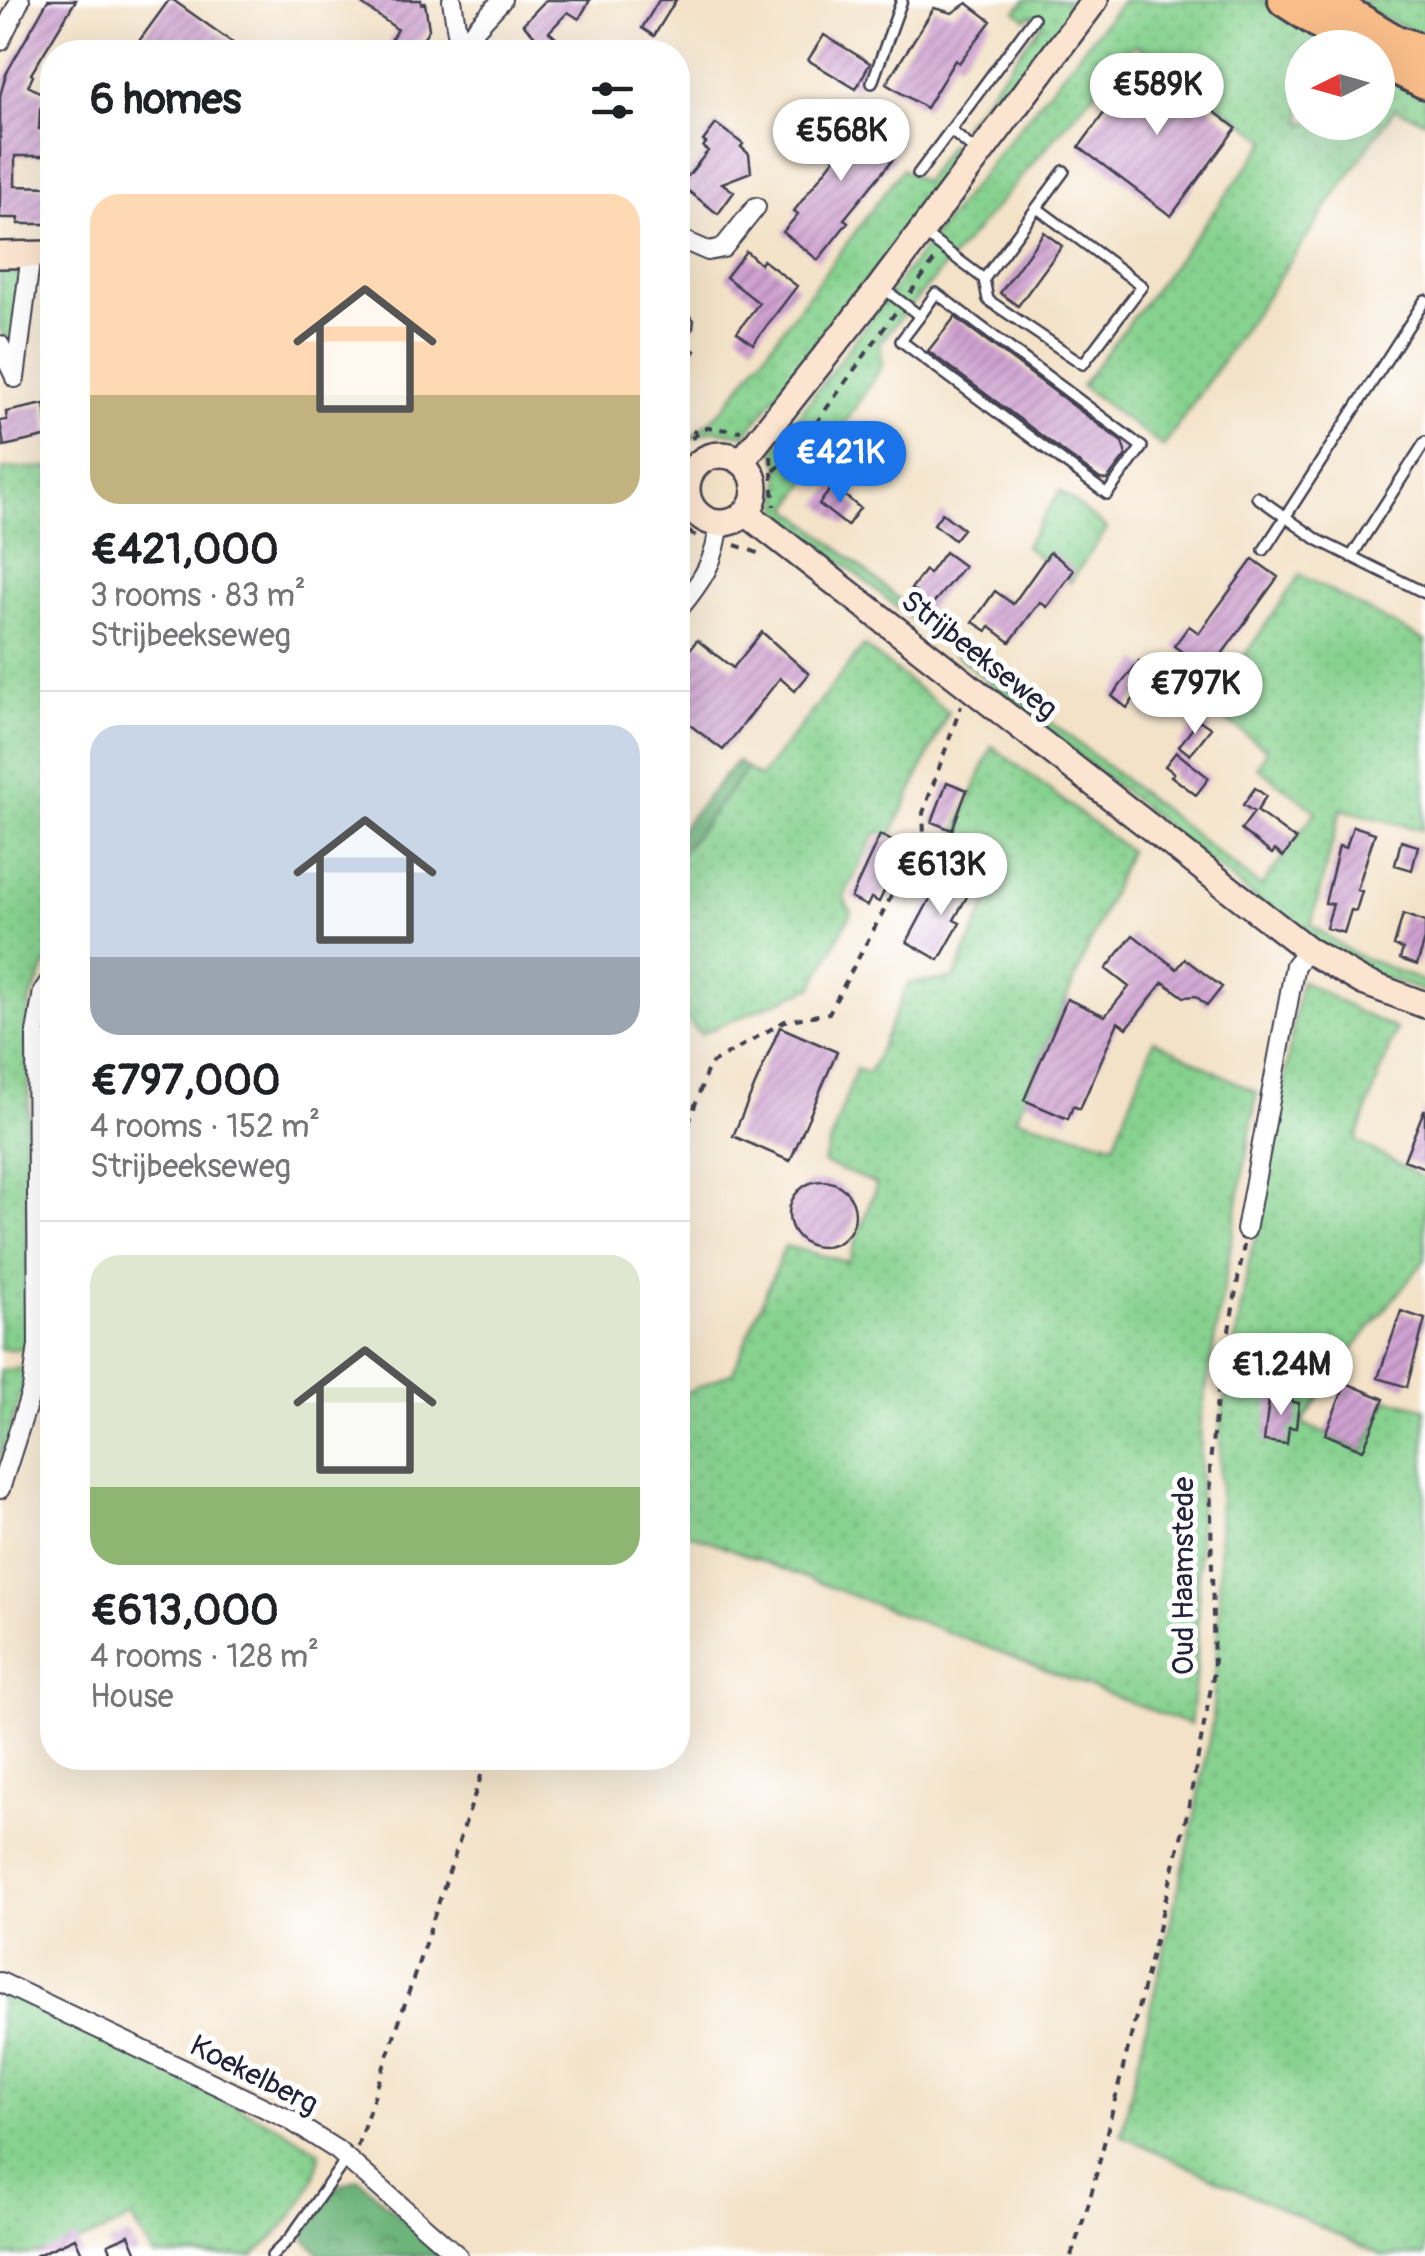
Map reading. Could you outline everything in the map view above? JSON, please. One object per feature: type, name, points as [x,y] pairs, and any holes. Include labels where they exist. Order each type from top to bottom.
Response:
[{"type":"highway","points":[[1285,0],[1331,30]]},
{"type":"highway","points":[[1325,0],[1382,35],[1425,52]]},
{"type":"highway","points":[[1395,67],[1425,82]]},
{"type":"main road","points":[[742,461],[880,287],[1095,0]]},
{"type":"main road","points":[[0,255],[40,254]]},
{"type":"main road","points":[[690,449],[742,461],[750,470],[756,492],[746,513],[718,533],[690,502]]},
{"type":"main road","name":"Strijbeekseweg","points":[[746,513],[1308,950],[1364,982],[1425,1006]]},
{"type":"street","points":[[0,41],[20,0]]},
{"type":"street","points":[[452,0],[456,40]]},
{"type":"street","points":[[465,40],[502,0]]},
{"type":"street","points":[[690,243],[708,251],[722,248],[756,207]]},
{"type":"street","points":[[0,345],[16,378],[40,264]]},
{"type":"street","points":[[690,594],[711,567],[718,533]]},
{"type":"street","points":[[1246,1230],[1296,965],[1308,950]]},
{"type":"street","points":[[0,1489],[32,1389],[38,1345],[36,1033],[40,1005]]},
{"type":"street","name":"Koekelberg","points":[[0,1982],[288,2119],[347,2158],[458,2256]]},
{"type":"lane","points":[[872,83],[902,0]]},
{"type":"lane","points":[[918,174],[1034,18]]},
{"type":"lane","points":[[950,130],[980,155]]},
{"type":"lane","points":[[984,280],[1064,171]]},
{"type":"lane","points":[[922,232],[984,280],[988,300],[1083,364],[1142,286],[1036,208]]},
{"type":"lane","points":[[880,287],[920,316]]},
{"type":"lane","points":[[936,293],[1142,446],[1107,494],[901,341],[920,316],[936,293]]},
{"type":"lane","points":[[1264,550],[1425,300]]},
{"type":"lane","points":[[1097,412],[1106,400]]},
{"type":"lane","points":[[1351,557],[1425,442]]},
{"type":"lane","points":[[1257,497],[1318,540],[1424,590]]},
{"type":"lane","points":[[272,2256],[290,2238],[347,2158]]},
{"type":"path","points":[[774,471],[796,451],[943,249]]},
{"type":"path","points":[[690,532],[718,533]]},
{"type":"path","points":[[690,1118],[708,1065],[785,1021],[828,1014],[924,835],[922,814],[960,707],[972,691]]},
{"type":"path","name":"Oud Haamstede","points":[[1070,2256],[1089,2204],[1188,1814],[1214,1672],[1210,1463],[1246,1230]]},
{"type":"path","points":[[347,2158],[361,2142],[483,1770]]},
{"type":"green space","points":[[1025,0],[1081,0],[975,141],[961,128],[1042,23],[1031,15],[1026,19],[1016,11]]},
{"type":"green space","points":[[1123,0],[1277,0],[1327,30],[1285,30],[1285,140],[1373,140],[1163,447],[1081,386],[1268,140],[1135,44],[880,342],[882,366],[790,508],[952,644],[1261,887],[1316,811],[1257,767],[1267,750],[1209,707],[1300,575],[1425,641],[1422,830],[1341,809],[1311,925],[1354,954],[1425,982],[1425,992],[1351,966],[1279,918],[780,512],[780,467],[774,450],[944,222]]},
{"type":"green space","points":[[1356,0],[1425,0],[1425,37],[1382,17]]},
{"type":"green space","points":[[1395,70],[1425,87],[1425,121],[1395,108]]},
{"type":"green space","points":[[950,144],[965,155],[745,435],[713,430],[690,439],[724,408],[902,169],[923,182]]},
{"type":"green space","points":[[0,261],[22,261],[13,355],[0,328]]},
{"type":"green space","points":[[40,468],[40,979],[30,1001],[28,1025],[30,1348],[0,1350],[0,480],[4,469]]},
{"type":"green space","points":[[1060,491],[1107,529],[1070,582],[1025,546]]},
{"type":"green space","points":[[864,646],[948,712],[891,836],[880,831],[875,835],[844,897],[851,913],[813,987],[700,1034],[690,1023],[690,842],[747,769],[760,777]]},
{"type":"green space","points":[[992,746],[1129,851],[1016,1118],[1114,1144],[1154,1040],[1257,1093],[1201,1419],[1197,1664],[1190,1725],[690,1534],[690,1391],[733,1372],[785,1246],[848,1262],[877,1184],[823,1163],[856,1069],[869,1073],[909,983],[954,979],[1000,874],[952,841]]},
{"type":"green space","points":[[737,761],[747,769],[690,842],[690,818]]},
{"type":"green space","points":[[1301,980],[1396,1029],[1356,1141],[1425,1179],[1425,1260],[1357,1344],[1302,1423],[1364,1452],[1387,1399],[1425,1408],[1425,2256],[1383,2256],[1121,2135],[1194,1821],[1212,1722],[1219,1620],[1220,1428]]},
{"type":"green space","points":[[29,1368],[0,1461],[0,1370]]},
{"type":"green space","points":[[0,1991],[281,2128],[320,2152],[313,2181],[297,2210],[253,2256],[154,2256],[132,2218],[69,2246],[38,2254],[0,2256]]},
{"type":"green space","points":[[359,2179],[443,2256],[322,2256],[303,2237],[338,2186]]},
{"type":"building","points":[[48,0],[76,0],[52,40],[40,40],[40,59],[28,86],[40,92],[40,156],[15,156],[15,186],[40,187],[40,224],[18,224],[19,218],[0,218],[0,96],[6,74]]},
{"type":"building","points":[[169,0],[173,0],[229,40],[140,40]]},
{"type":"building","points":[[356,0],[425,3],[429,29],[422,40],[391,40],[397,29]]},
{"type":"building","points":[[546,0],[590,0],[579,19],[568,12],[549,32],[558,40],[530,40],[534,35],[523,24]]},
{"type":"building","points":[[659,0],[676,0],[654,36],[642,28]]},
{"type":"building","points":[[967,3],[991,21],[959,63],[955,60],[926,108],[886,84],[934,8],[952,13]]},
{"type":"building","points":[[824,35],[870,63],[856,89],[808,60]]},
{"type":"building","points":[[1144,59],[1236,128],[1171,216],[1079,147]]},
{"type":"building","points":[[849,111],[898,140],[890,154],[894,158],[844,219],[848,222],[818,260],[783,232],[798,214],[794,211],[835,158],[825,150]]},
{"type":"building","points":[[716,124],[743,144],[741,147],[749,154],[751,172],[722,183],[734,192],[718,214],[690,192],[690,174],[708,151],[703,141]]},
{"type":"building","points":[[1044,232],[1062,246],[1018,306],[1000,293]]},
{"type":"building","points":[[746,251],[797,286],[753,344],[737,332],[759,303],[726,277]]},
{"type":"building","points":[[955,317],[1122,442],[1126,455],[1107,480],[1100,479],[928,351]]},
{"type":"building","points":[[40,405],[40,438],[4,446],[0,421],[7,420],[6,412]]},
{"type":"building","points":[[833,486],[860,508],[847,526],[819,504]]},
{"type":"building","points":[[942,513],[963,529],[954,540],[934,524]]},
{"type":"building","points":[[945,552],[964,566],[926,612],[909,599],[915,591],[911,589],[925,570],[929,574]]},
{"type":"building","points":[[1050,552],[1074,570],[1047,607],[1040,602],[1010,642],[990,627],[987,631],[973,622],[995,591],[1013,604]]},
{"type":"building","points":[[1253,559],[1278,577],[1209,672],[1174,646],[1189,626],[1199,633]]},
{"type":"building","points":[[762,632],[809,674],[795,691],[780,678],[723,750],[690,725],[690,649],[697,640],[733,668]]},
{"type":"building","points":[[1139,661],[1153,672],[1127,708],[1112,696]]},
{"type":"building","points":[[1199,720],[1211,728],[1190,755],[1179,746]]},
{"type":"building","points":[[1176,752],[1209,778],[1196,795],[1171,776],[1174,773],[1165,766]]},
{"type":"building","points":[[947,782],[967,790],[952,830],[932,822]]},
{"type":"building","points":[[1255,788],[1266,796],[1257,811],[1296,840],[1283,857],[1275,850],[1272,854],[1241,830],[1254,812],[1243,805]]},
{"type":"building","points":[[1353,826],[1375,833],[1357,890],[1362,891],[1356,911],[1351,910],[1344,933],[1326,928],[1333,904],[1325,903],[1339,846],[1346,848]]},
{"type":"building","points":[[880,835],[896,843],[894,849],[902,853],[879,902],[871,898],[867,906],[851,898]]},
{"type":"building","points":[[1401,841],[1418,846],[1412,870],[1395,865]]},
{"type":"building","points":[[952,872],[974,884],[954,920],[960,923],[939,960],[907,942],[931,897],[936,900]]},
{"type":"building","points":[[1403,914],[1425,922],[1425,940],[1417,965],[1400,959],[1403,949],[1394,946]]},
{"type":"building","points":[[1133,935],[1177,969],[1185,959],[1222,987],[1207,1006],[1196,996],[1184,997],[1163,982],[1127,1028],[1118,1022],[1080,1109],[1073,1106],[1068,1119],[1024,1100],[1067,999],[1105,1016],[1129,987],[1106,969]]},
{"type":"building","points":[[780,1027],[837,1052],[790,1161],[733,1136]]},
{"type":"building","points":[[1425,1110],[1425,1168],[1404,1160]]},
{"type":"building","points":[[822,1181],[845,1191],[855,1214],[845,1237],[822,1247],[799,1237],[789,1214],[799,1191]]},
{"type":"building","points":[[1401,1311],[1425,1319],[1407,1387],[1378,1378]]},
{"type":"building","points":[[1346,1383],[1384,1399],[1363,1450],[1325,1434]]},
{"type":"building","points":[[1270,1392],[1292,1395],[1292,1402],[1299,1403],[1296,1428],[1289,1427],[1287,1444],[1264,1441]]},
{"type":"building","points":[[129,2235],[138,2256],[113,2256],[108,2244]]},
{"type":"building","points":[[75,2238],[83,2256],[35,2256]]}]
